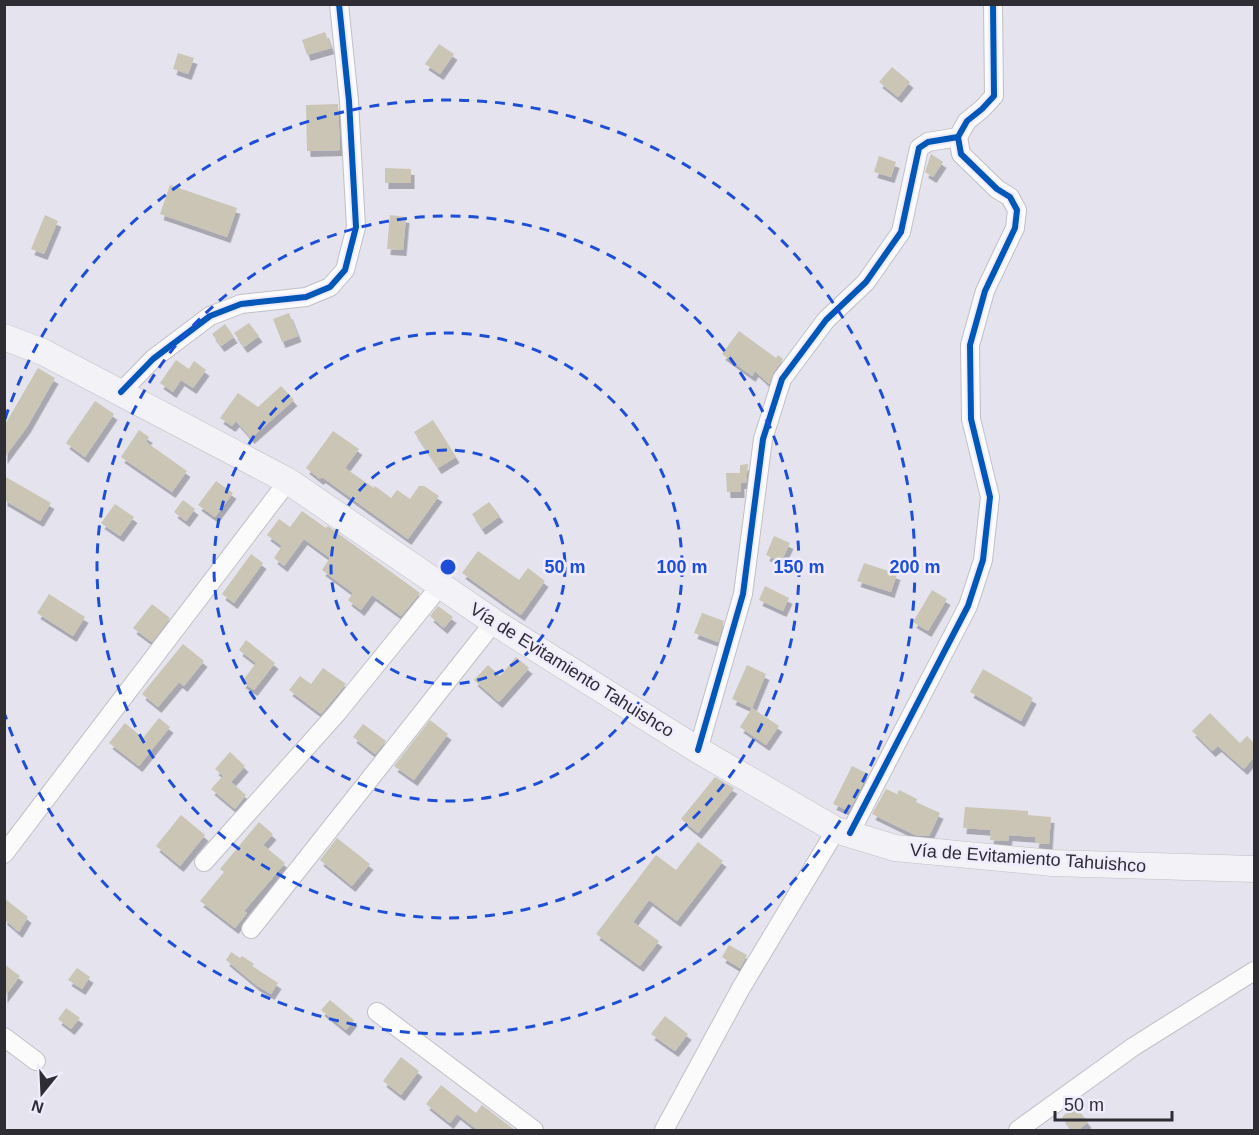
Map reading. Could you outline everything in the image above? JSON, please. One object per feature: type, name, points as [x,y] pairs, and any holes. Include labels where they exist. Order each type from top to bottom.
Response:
[{"type":"main road","name":"Vía de Evitamiento Tahuishco","points":[[4,337],[43,352],[288,481],[494,622],[698,750],[843,832],[895,848],[1052,863],[1254,869]]},
{"type":"street","points":[[121,392],[162,351],[210,316],[241,304],[306,297],[330,287],[345,270],[356,227],[339,4]]},
{"type":"street","points":[[664,1131],[741,988],[843,832],[968,606],[983,560],[990,497],[971,419],[970,345],[985,291],[1015,228],[1017,210],[1010,197],[997,189],[962,154],[958,137],[967,121],[987,105],[994,96],[993,4]]},
{"type":"street","points":[[698,750],[743,594],[763,439],[782,379],[826,320],[866,282],[901,232],[919,148],[928,142],[958,137]]},
{"type":"street","points":[[4,854],[288,481]]},
{"type":"street","points":[[204,862],[337,713],[440,586]]},
{"type":"street","points":[[251,930],[494,622]]},
{"type":"street","points":[[1018,1131],[1133,1047],[1254,971]]},
{"type":"street","points":[[377,1012],[534,1131]]},
{"type":"street","points":[[4,1037],[36,1061]]},
{"type":"building","points":[[325,32],[331,48],[307,55],[302,40]]},
{"type":"building","points":[[439,44],[454,54],[440,74],[425,64]]},
{"type":"building","points":[[178,53],[194,58],[188,74],[173,69]]},
{"type":"building","points":[[892,67],[910,82],[898,97],[879,82]]},
{"type":"building","points":[[338,104],[340,150],[307,151],[306,105]]},
{"type":"building","points":[[931,154],[943,162],[933,177],[925,172]]},
{"type":"building","points":[[879,156],[896,162],[891,177],[874,172]]},
{"type":"building","points":[[385,168],[411,169],[411,183],[385,183]]},
{"type":"building","points":[[170,185],[237,208],[227,237],[160,214]]},
{"type":"building","points":[[45,215],[58,221],[44,254],[31,249]]},
{"type":"building","points":[[390,215],[406,217],[403,250],[387,249]]},
{"type":"building","points":[[289,313],[298,336],[282,342],[273,319]]},
{"type":"building","points":[[249,323],[259,336],[244,347],[234,333]]},
{"type":"building","points":[[225,324],[234,337],[221,346],[212,334]]},
{"type":"building","points":[[739,331],[776,358],[778,355],[783,359],[773,373],[769,384],[755,371],[752,376],[722,354]]},
{"type":"building","points":[[176,360],[189,369],[194,361],[206,370],[193,388],[181,380],[173,392],[160,383]]},
{"type":"building","points":[[38,368],[55,378],[27,427],[4,458],[4,426]]},
{"type":"building","points":[[281,386],[294,400],[251,438],[236,421],[232,426],[220,418],[238,393],[258,407]]},
{"type":"building","points":[[95,401],[114,414],[85,457],[66,443]]},
{"type":"building","points":[[433,420],[456,457],[438,468],[414,432]]},
{"type":"building","points":[[139,430],[149,437],[146,442],[187,471],[172,492],[121,457]]},
{"type":"building","points":[[333,431],[359,449],[345,468],[374,488],[375,486],[391,498],[397,490],[410,499],[419,486],[424,486],[439,496],[408,539],[306,468]]},
{"type":"building","points":[[748,464],[746,483],[741,483],[741,492],[727,492],[726,473],[740,473],[740,465]]},
{"type":"building","points":[[4,476],[51,503],[40,521],[4,500]]},
{"type":"building","points":[[216,481],[233,493],[215,517],[198,505]]},
{"type":"building","points":[[183,500],[195,509],[186,521],[174,512]]},
{"type":"building","points":[[489,502],[500,516],[482,529],[472,514]]},
{"type":"building","points":[[115,504],[134,517],[120,536],[101,523]]},
{"type":"building","points":[[302,511],[326,528],[328,526],[420,593],[401,616],[372,595],[361,610],[348,600],[353,593],[322,570],[330,558],[304,539],[284,566],[274,558],[282,546],[267,535],[279,519],[290,527]]},
{"type":"building","points":[[774,536],[790,543],[781,562],[766,555]]},
{"type":"building","points":[[478,551],[519,580],[528,568],[545,581],[521,615],[462,573]]},
{"type":"building","points":[[251,554],[263,563],[234,603],[222,594]]},
{"type":"building","points":[[864,563],[897,574],[891,592],[857,581]]},
{"type":"building","points":[[765,586],[789,598],[783,611],[759,600]]},
{"type":"building","points":[[932,590],[947,599],[928,631],[913,622]]},
{"type":"building","points":[[49,594],[85,617],[73,636],[37,613]]},
{"type":"building","points":[[152,604],[170,618],[152,642],[133,628]]},
{"type":"building","points":[[438,606],[453,617],[444,628],[430,616]]},
{"type":"building","points":[[702,613],[724,621],[718,642],[694,633]]},
{"type":"building","points":[[246,640],[275,663],[254,690],[242,682],[256,663],[239,650]]},
{"type":"building","points":[[183,644],[204,661],[184,686],[179,682],[158,707],[142,694]]},
{"type":"building","points":[[516,657],[529,668],[499,702],[474,680],[488,665],[500,676]]},
{"type":"building","points":[[747,665],[766,674],[752,708],[732,699]]},
{"type":"building","points":[[323,668],[346,684],[321,714],[289,690],[300,676],[311,684]]},
{"type":"building","points":[[983,669],[1033,698],[1021,721],[970,692]]},
{"type":"building","points":[[752,708],[779,726],[766,745],[740,727]]},
{"type":"building","points":[[1210,713],[1240,743],[1247,736],[1254,743],[1254,757],[1244,769],[1218,746],[1212,751],[1192,731]]},
{"type":"building","points":[[159,718],[170,727],[139,766],[109,743],[125,723],[143,738]]},
{"type":"building","points":[[430,720],[448,734],[414,780],[394,766]]},
{"type":"building","points":[[363,724],[386,741],[375,754],[353,737]]},
{"type":"building","points":[[230,752],[245,766],[231,782],[246,795],[235,809],[211,789],[223,776],[215,769]]},
{"type":"building","points":[[852,766],[868,774],[849,811],[833,804]]},
{"type":"building","points":[[715,777],[734,788],[698,833],[681,819]]},
{"type":"building","points":[[886,789],[897,794],[899,790],[917,799],[916,802],[940,813],[929,836],[915,835],[872,814]]},
{"type":"building","points":[[965,807],[1028,811],[1028,815],[1051,817],[1049,844],[1035,843],[1036,837],[1009,835],[1008,841],[990,840],[991,830],[963,828]]},
{"type":"building","points":[[181,815],[205,835],[180,866],[156,846]]},
{"type":"building","points":[[259,822],[273,834],[263,845],[285,863],[244,911],[247,913],[235,928],[200,901],[224,872],[220,869]]},
{"type":"building","points":[[337,838],[370,864],[352,886],[320,860]]},
{"type":"building","points":[[698,842],[723,861],[677,921],[649,900],[633,922],[659,941],[640,966],[596,934],[656,855],[676,870]]},
{"type":"building","points":[[4,898],[28,917],[19,932],[4,919]]},
{"type":"building","points":[[729,945],[747,955],[740,968],[722,957]]},
{"type":"building","points":[[231,952],[240,958],[242,956],[254,964],[252,966],[278,983],[271,994],[256,985],[226,960]]},
{"type":"building","points":[[4,964],[20,976],[4,997]]},
{"type":"building","points":[[77,968],[90,977],[82,989],[68,980]]},
{"type":"building","points":[[330,1000],[354,1020],[346,1030],[321,1010]]},
{"type":"building","points":[[66,1008],[80,1018],[71,1029],[58,1019]]},
{"type":"building","points":[[665,1016],[688,1034],[675,1051],[651,1034]]},
{"type":"building","points":[[401,1057],[419,1071],[401,1095],[383,1081]]},
{"type":"building","points":[[441,1085],[476,1113],[482,1105],[516,1131],[479,1131],[457,1114],[450,1123],[426,1104]]},
{"type":"building","points":[[1075,1106],[1088,1122],[1077,1131],[1072,1131],[1062,1117]]},
{"type":"cycle path","points":[[121,392],[153,359],[210,316],[241,304],[306,297],[330,287],[345,270],[356,227],[349,101],[339,4]]},
{"type":"cycle path","points":[[850,833],[968,606],[983,560],[990,497],[971,419],[970,345],[985,291],[1015,228],[1017,210],[1010,197],[997,189],[961,154],[958,137],[967,121],[994,96],[993,4]]},
{"type":"cycle path","points":[[698,750],[743,594],[763,439],[782,379],[826,320],[866,282],[901,232],[919,148],[928,142],[958,137]]}]
